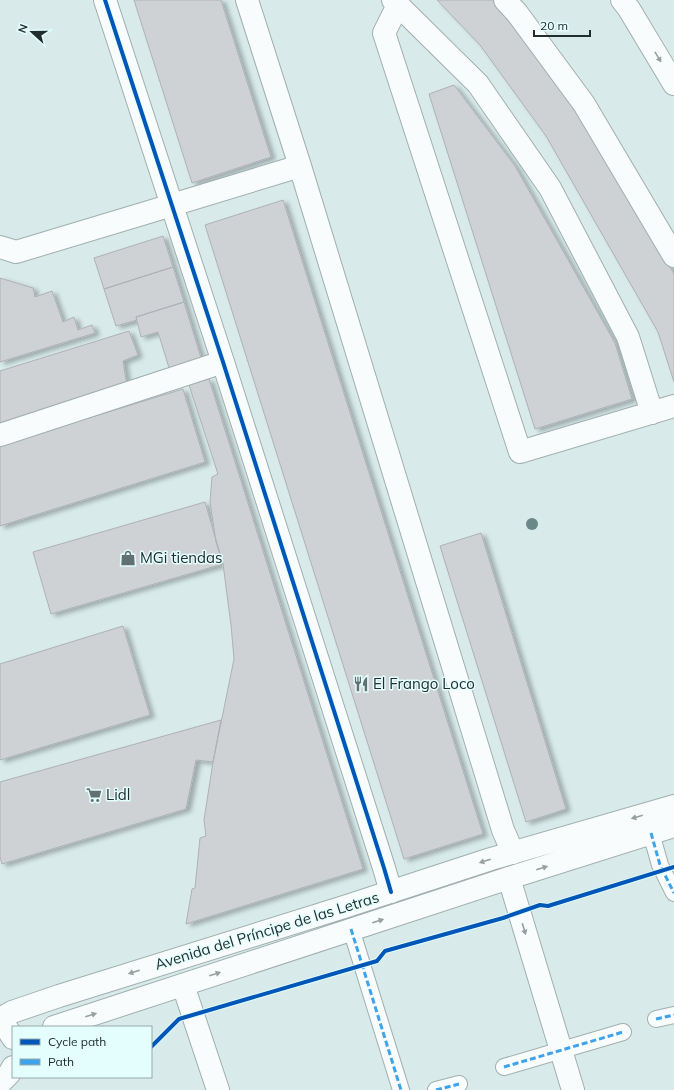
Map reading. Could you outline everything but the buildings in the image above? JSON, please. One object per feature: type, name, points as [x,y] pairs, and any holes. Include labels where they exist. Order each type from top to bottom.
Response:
[{"type":"street","points":[[105,0],[223,362],[384,868],[390,892]]},
{"type":"street","points":[[247,0],[300,166],[503,830],[513,853]]},
{"type":"street","points":[[505,0],[517,13],[584,104],[674,256]]},
{"type":"street","points":[[622,0],[629,9],[674,84]]},
{"type":"street","points":[[652,413],[628,337],[550,188],[478,84],[395,3],[384,33],[520,452],[652,413],[674,406]]},
{"type":"street","points":[[0,247],[16,252],[300,166]]},
{"type":"street","points":[[0,435],[223,362]]},
{"type":"street","name":"Avenida del Príncipe de las Letras","points":[[0,1020],[12,1012],[59,996],[513,853],[674,806]]},
{"type":"street","name":"Avenida del Príncipe de las Letras","points":[[57,1026],[351,929],[674,826]]},
{"type":"street","points":[[651,833],[660,866],[674,894]]},
{"type":"street","points":[[509,878],[573,1090]]},
{"type":"street","points":[[351,929],[401,1090]]},
{"type":"street","points":[[183,985],[218,1090]]},
{"type":"street","points":[[656,1019],[674,1015]]},
{"type":"street","points":[[0,1020],[10,1031],[12,1036]]},
{"type":"street","points":[[504,1067],[623,1032]]},
{"type":"street","points":[[436,1090],[459,1084]]},
{"type":"marked path","points":[[651,833],[660,865],[674,893]]},
{"type":"marked path","points":[[351,929],[401,1090]]},
{"type":"marked path","points":[[656,1019],[674,1015]]},
{"type":"marked path","points":[[504,1067],[623,1032]]},
{"type":"marked path","points":[[436,1090],[459,1084]]},
{"type":"cycle path","points":[[105,0],[223,362],[391,892]]},
{"type":"cycle path","points":[[152,1046],[179,1019],[377,961],[385,951],[503,918],[540,905],[548,906],[674,867]]},
{"type":"place","name":"MGi tiendas","points":[[128,558]]},
{"type":"place","name":"El Frango Loco","points":[[361,684]]},
{"type":"place","name":"Lidl","points":[[94,795]]}]
